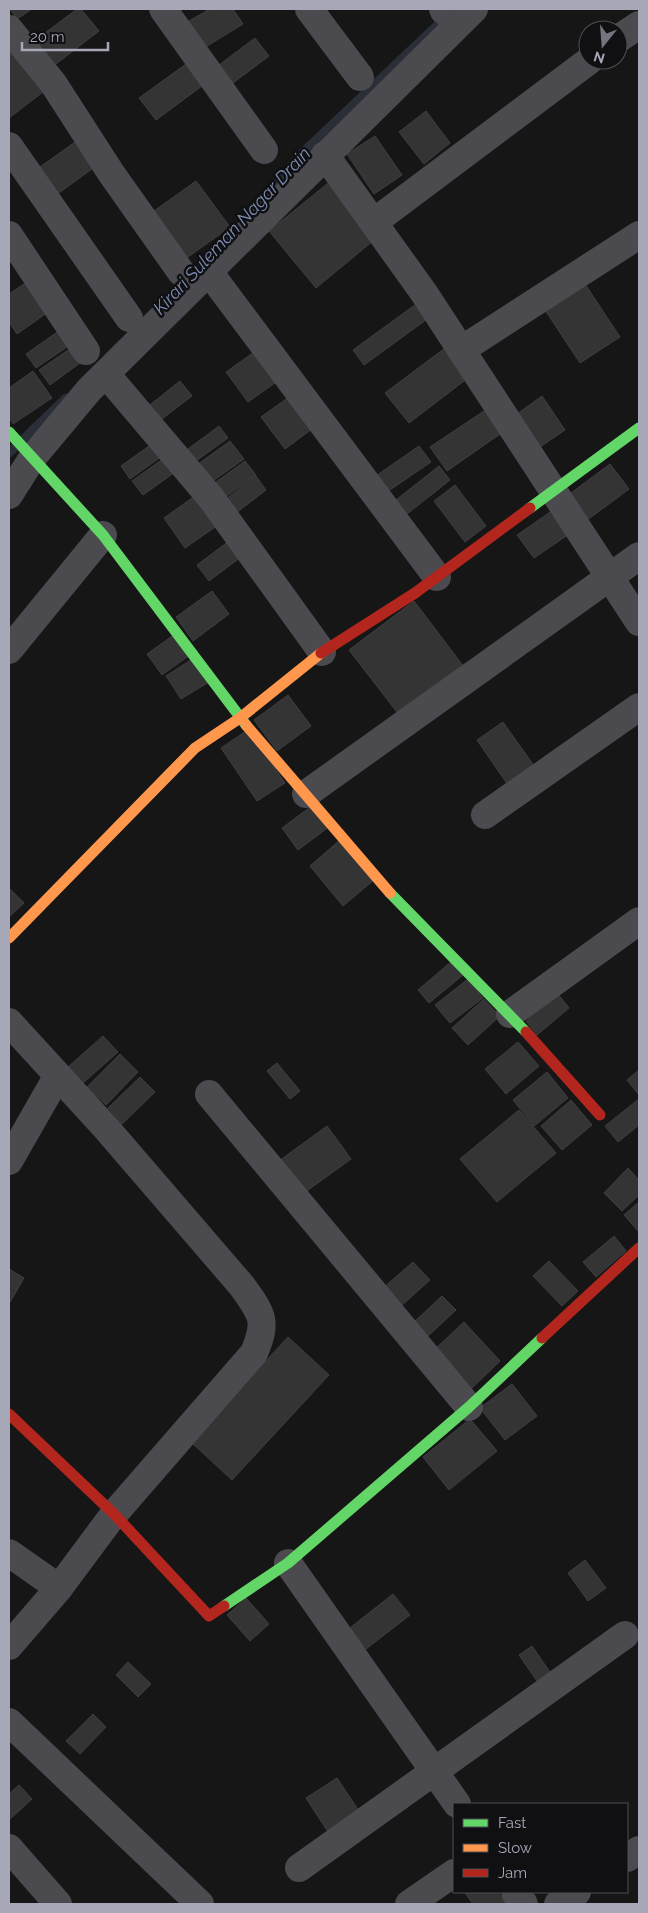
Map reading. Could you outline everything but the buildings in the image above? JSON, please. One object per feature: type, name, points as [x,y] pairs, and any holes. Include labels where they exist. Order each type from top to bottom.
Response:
[{"type":"street","points":[[163,9],[264,150]]},
{"type":"street","points":[[309,9],[360,77]]},
{"type":"street","points":[[9,495],[31,454],[88,390],[474,9]]},
{"type":"street","points":[[628,32],[639,24]]},
{"type":"street","points":[[9,29],[54,83],[111,174],[181,272]]},
{"type":"street","points":[[374,222],[578,69]]},
{"type":"street","points":[[9,146],[129,318]]},
{"type":"street","points":[[325,155],[374,222],[461,350],[639,622]]},
{"type":"street","points":[[461,350],[639,235]]},
{"type":"street","points":[[9,236],[86,352]]},
{"type":"street","points":[[209,272],[437,577]]},
{"type":"street","points":[[106,374],[211,498],[322,652]]},
{"type":"street","points":[[9,938],[195,748],[240,718],[322,652],[437,577],[639,428]]},
{"type":"street","points":[[9,432],[103,535],[240,718],[390,893],[510,1014],[600,1115]]},
{"type":"street","points":[[9,650],[103,535]]},
{"type":"street","points":[[306,794],[639,556]]},
{"type":"street","points":[[485,816],[639,707]]},
{"type":"street","points":[[510,1014],[639,921]]},
{"type":"street","points":[[9,1022],[58,1078],[106,1128],[242,1286],[259,1309],[263,1331],[254,1353],[114,1514],[59,1588],[9,1646]]},
{"type":"street","points":[[9,1161],[58,1078]]},
{"type":"street","points":[[210,1094],[469,1407]]},
{"type":"street","points":[[9,1414],[114,1514],[209,1616],[288,1563],[469,1407],[639,1248]]},
{"type":"street","points":[[9,1553],[59,1588]]},
{"type":"street","points":[[288,1563],[436,1772],[455,1803]]},
{"type":"street","points":[[300,1868],[625,1635]]},
{"type":"street","points":[[9,1722],[200,1904]]},
{"type":"street","points":[[9,1848],[58,1904]]},
{"type":"street","points":[[628,1857],[639,1850]]},
{"type":"street","points":[[409,1904],[453,1874]]},
{"type":"street","points":[[516,1893],[524,1904]]},
{"type":"street","points":[[558,1904],[575,1893]]},
{"type":"waterway","name":"Kirari Suleman Nagar Drain","points":[[266,197],[299,156],[447,16]]},
{"type":"waterway","name":"Kirari Suleman Nagar Drain","points":[[9,453],[66,398]]},
{"type":"traffic: fast","points":[[530,508],[639,428]]},
{"type":"traffic: fast","points":[[9,432],[103,535],[246,725]]},
{"type":"traffic: fast","points":[[390,893],[526,1032]]},
{"type":"traffic: fast","points":[[224,1606],[288,1563],[469,1407],[542,1338]]},
{"type":"traffic: slow","points":[[9,938],[195,748],[240,718],[321,653]]},
{"type":"traffic: slow","points":[[246,725],[390,893]]},
{"type":"traffic: jam","points":[[321,653],[415,593],[530,508]]},
{"type":"traffic: jam","points":[[526,1032],[600,1115]]},
{"type":"traffic: jam","points":[[542,1338],[639,1248]]},
{"type":"traffic: jam","points":[[9,1414],[114,1514],[209,1616],[224,1606]]}]
